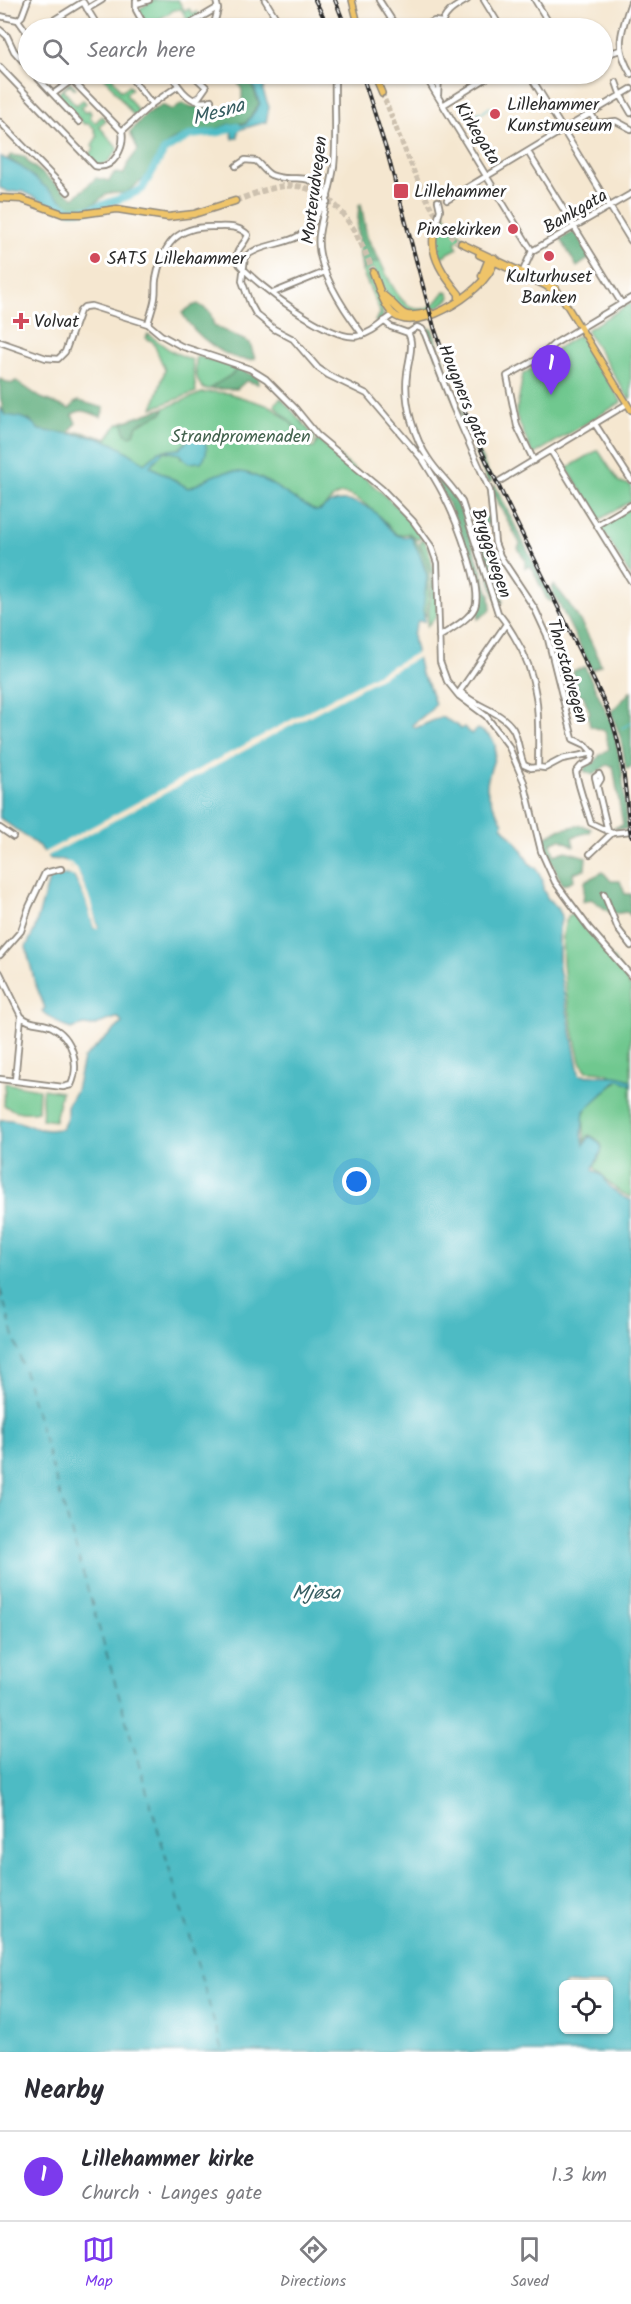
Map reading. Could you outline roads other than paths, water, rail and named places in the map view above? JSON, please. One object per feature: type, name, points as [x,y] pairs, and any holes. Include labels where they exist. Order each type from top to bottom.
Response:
[{"type":"highway","points":[[1,197],[21,199],[58,213],[74,215],[117,209],[176,217],[236,201]]},
{"type":"highway","points":[[434,232],[433,250],[458,297]]},
{"type":"highway","points":[[373,272],[394,312],[406,321],[418,320],[440,313],[458,297],[481,283],[492,261]]},
{"type":"main road","points":[[352,2],[356,18]]},
{"type":"main road","points":[[378,84],[382,93]]},
{"type":"main road","points":[[560,296],[544,285],[526,278],[469,250],[461,244],[492,261],[523,271],[551,284],[558,290],[629,403],[631,410]]},
{"type":"main road","points":[[516,273],[523,271]]},
{"type":"main road","points":[[523,271],[526,278]]},
{"type":"street","points":[[20,18],[28,0]]},
{"type":"street","points":[[87,9],[102,0]]},
{"type":"street","points":[[142,18],[136,2],[149,0]]},
{"type":"street","points":[[216,0],[218,8],[216,18]]},
{"type":"street","points":[[266,0],[276,18]]},
{"type":"street","points":[[379,0],[391,18]]},
{"type":"street","points":[[445,18],[449,12],[467,0]]},
{"type":"street","points":[[484,0],[495,18]]},
{"type":"street","points":[[535,0],[546,18]]},
{"type":"street","points":[[56,18],[82,1],[93,18]]},
{"type":"street","points":[[631,2],[619,40],[620,50],[631,74]]},
{"type":"street","points":[[200,18],[218,8]]},
{"type":"street","points":[[0,16],[18,20]]},
{"type":"street","points":[[0,30],[7,36],[18,56]]},
{"type":"street","points":[[613,52],[620,50]]},
{"type":"street","points":[[0,67],[95,166],[106,166],[115,159],[122,144],[122,131],[76,84]]},
{"type":"street","points":[[616,82],[631,113]]},
{"type":"street","points":[[44,84],[79,122]]},
{"type":"street","points":[[53,94],[65,84]]},
{"type":"street","points":[[136,84],[152,104]]},
{"type":"street","points":[[195,99],[206,87],[203,84]]},
{"type":"street","name":"Morterudvegen","points":[[335,84],[334,160],[319,254],[325,272],[363,334]]},
{"type":"street","name":"Kirkegata","points":[[431,84],[532,251]]},
{"type":"street","points":[[438,95],[439,84]]},
{"type":"street","points":[[443,105],[476,84]]},
{"type":"street","points":[[534,84],[631,241]]},
{"type":"street","points":[[122,131],[152,104],[178,86],[184,94],[200,102],[212,100]]},
{"type":"street","points":[[447,200],[631,89]]},
{"type":"street","points":[[591,114],[597,123],[616,121],[631,129]]},
{"type":"street","points":[[0,122],[68,192]]},
{"type":"street","points":[[528,152],[622,304]]},
{"type":"street","points":[[236,166],[245,160],[256,161],[271,174],[300,177],[314,182],[327,200],[317,217],[304,232],[244,257],[243,287],[250,303],[263,321],[292,339],[318,368],[367,394],[425,458],[453,516],[478,596],[468,616],[440,637]]},
{"type":"street","name":"Bankgata","points":[[532,251],[631,194]]},
{"type":"street","points":[[434,232],[440,210],[438,201]]},
{"type":"street","points":[[148,324],[156,296],[159,267],[168,247],[178,234],[192,227],[204,226],[236,227],[243,230],[248,235],[235,256],[243,269],[295,310],[318,324],[351,336],[373,331],[385,321],[386,315],[394,312]]},
{"type":"street","points":[[523,271],[532,251]]},
{"type":"street","points":[[273,292],[325,272]]},
{"type":"street","points":[[534,461],[523,441],[514,412],[506,378],[508,374],[536,360],[554,345],[631,298]]},
{"type":"street","points":[[0,342],[46,358],[58,359],[65,352],[80,311],[84,307],[91,306],[148,324],[181,346],[250,369],[266,379],[295,408],[317,435],[402,509],[427,539],[434,553],[438,580],[440,662],[452,689],[486,716],[514,756],[528,793],[541,851],[555,882],[589,928],[631,976]]},
{"type":"street","points":[[385,321],[391,327],[408,333]]},
{"type":"street","name":"Hougners gate","points":[[408,333],[414,327],[422,329],[488,487]]},
{"type":"street","name":"Bryggevegen","points":[[408,333],[411,343],[407,374],[408,406],[416,436],[425,458],[462,502],[498,613],[527,659],[535,687],[539,727],[538,767]]},
{"type":"street","points":[[488,487],[629,403]]},
{"type":"street","points":[[595,424],[631,480]]},
{"type":"street","points":[[551,451],[631,581]]},
{"type":"street","name":"Thorstadvegen","points":[[488,487],[491,496],[493,538],[500,556],[535,609],[547,635],[573,739],[586,745],[593,753]]},
{"type":"street","points":[[597,525],[631,505]]},
{"type":"street","points":[[506,624],[460,691],[468,699],[502,716],[514,733],[524,765],[531,768],[545,768],[562,759],[583,757],[593,753],[594,757],[591,761],[577,769],[579,788],[591,823],[610,832],[631,831]]},
{"type":"street","points":[[598,784],[610,832]]},
{"type":"street","points":[[0,828],[13,837]]},
{"type":"street","points":[[590,855],[610,832]]},
{"type":"street","points":[[0,955],[21,931],[45,873],[61,869]]},
{"type":"street","points":[[604,894],[618,929],[631,946]]},
{"type":"street","points":[[0,973],[21,1016],[26,1021],[50,1026],[60,1032],[72,1048],[75,1067],[73,1079],[68,1086],[0,1079]]},
{"type":"street","points":[[15,1081],[21,1016]]},
{"type":"water","points":[[253,84],[264,84],[263,91],[269,107],[266,122],[238,130],[238,137],[233,139],[230,126],[246,124],[260,104]]},
{"type":"water","points":[[0,156],[21,167],[66,204],[65,207],[59,209],[22,191],[9,192],[0,188]]},
{"type":"water","name":"Mjøsa","points":[[0,408],[5,415],[28,420],[39,430],[88,436],[109,442],[145,463],[159,451],[180,449],[188,440],[197,436],[204,441],[207,448],[201,462],[188,463],[180,454],[164,451],[150,466],[188,488],[218,474],[244,473],[269,483],[316,511],[334,502],[357,503],[371,509],[397,535],[411,537],[427,576],[423,610],[425,621],[418,621],[413,634],[414,642],[421,674],[428,684],[435,704],[412,725],[416,728],[441,717],[461,729],[464,727],[471,734],[477,729],[493,741],[495,756],[487,781],[490,797],[503,823],[502,826],[517,843],[529,863],[536,868],[543,881],[543,889],[548,899],[558,908],[562,916],[559,929],[559,968],[579,1073],[580,1075],[620,1077],[631,1081],[631,1085],[620,1080],[616,1081],[584,1111],[582,1133],[584,1145],[590,1136],[601,1145],[601,1153],[593,1170],[604,1177],[615,1191],[631,1200],[631,2052],[0,2052],[0,1120],[13,1120],[40,1129],[62,1129],[67,1118],[67,1106],[76,1090],[83,1059],[122,1023],[119,1018],[116,1018],[92,1026],[84,1025],[71,1029],[42,1011],[45,1008],[35,983],[26,947],[34,931],[49,880],[58,875],[73,875],[86,900],[94,928],[98,927],[80,876],[64,860],[50,859],[40,847],[0,818]]},
{"type":"waterway","points":[[474,117],[476,113],[479,115],[479,112],[482,113],[490,107]]},
{"type":"waterway","name":"Mesna","points":[[57,203],[71,210],[91,209],[128,196],[142,189],[164,151],[173,145],[191,135],[220,132],[237,127]]},
{"type":"waterway","points":[[622,728],[631,723]]},
{"type":"waterway","points":[[544,766],[570,755]]},
{"type":"tunnel","points":[[382,93],[426,197],[448,233],[460,244]]},
{"type":"tunnel","points":[[235,201],[284,186],[302,187],[317,192],[330,201],[352,227],[373,272]]},
{"type":"railway","points":[[315,0],[323,16]]},
{"type":"railway","points":[[335,0],[342,18]]},
{"type":"railway","points":[[365,84],[387,152],[434,327],[452,380],[482,452],[610,715],[620,749],[631,836]]},
{"type":"place","name":"Lillehammer Kunstmuseum","points":[[495,114]]},
{"type":"place","name":"Lillehammer","points":[[401,191]]},
{"type":"place","name":"Pinsekirken","points":[[513,229]]},
{"type":"place","name":"Kulturhuset Banken","points":[[549,256]]},
{"type":"place","name":"SATS Lillehammer","points":[[95,258]]},
{"type":"place","name":"Volvat","points":[[21,321]]},
{"type":"place","name":"Lillehammer kirke","points":[[551,395]]},
{"type":"park label","name":"Strandpromenaden","points":[[241,436]]}]
